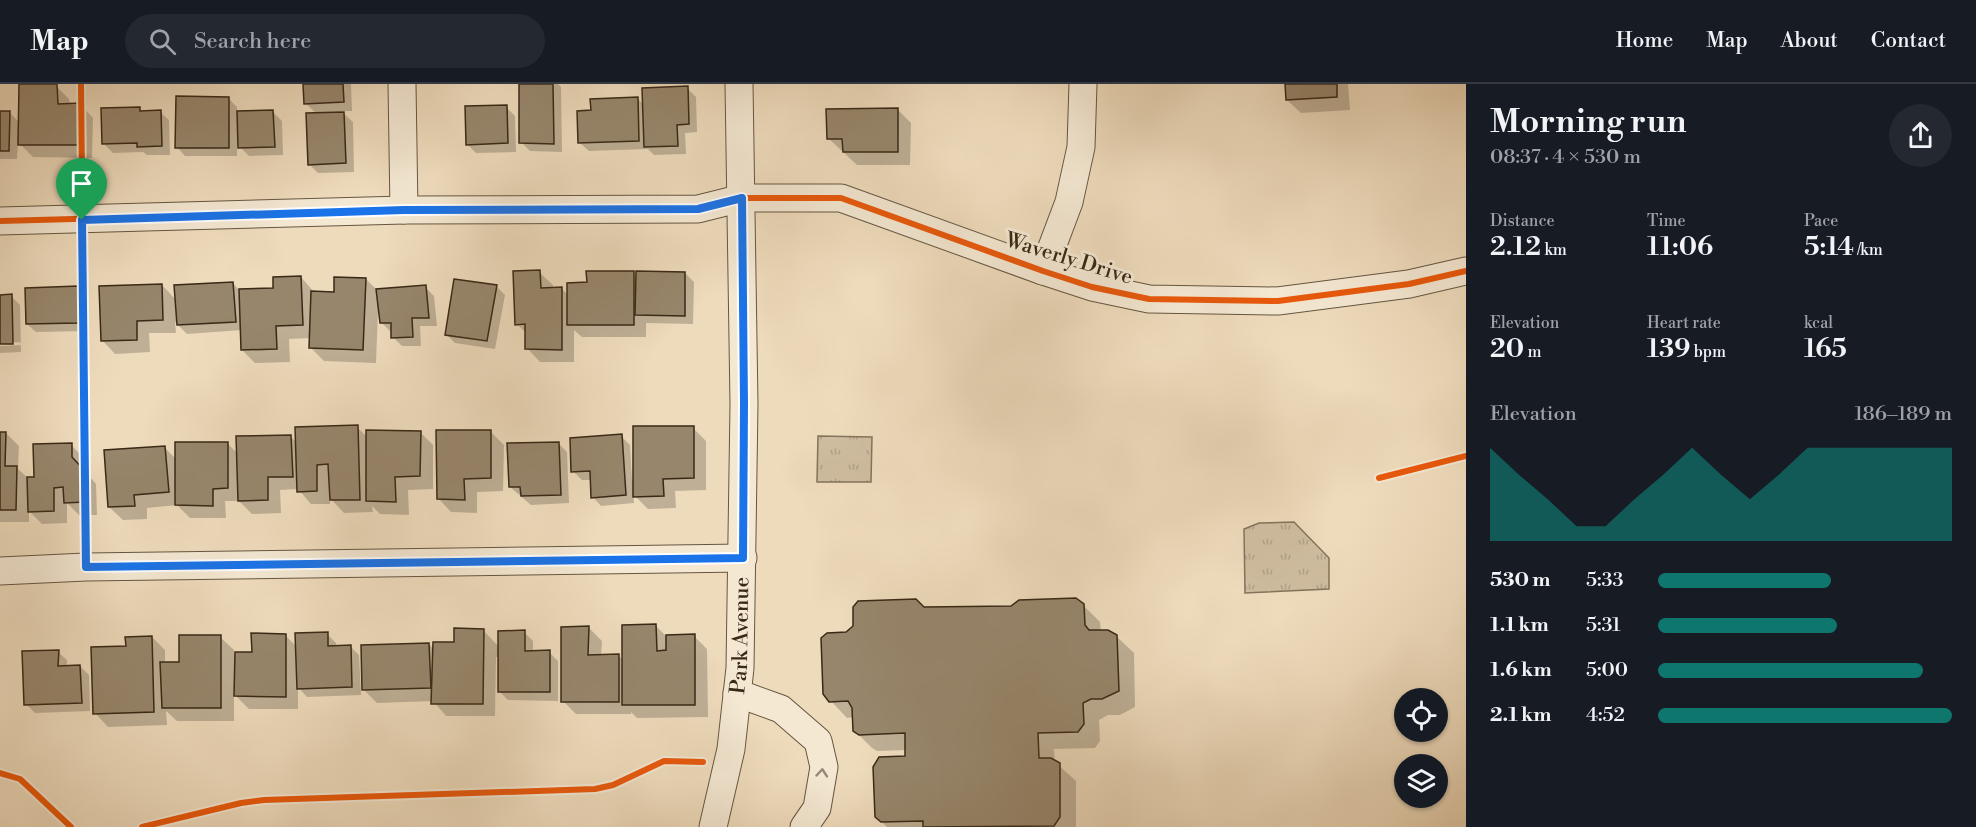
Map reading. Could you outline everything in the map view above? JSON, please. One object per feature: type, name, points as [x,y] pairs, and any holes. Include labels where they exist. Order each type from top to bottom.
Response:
[{"type":"street","points":[[402,84],[404,210]]},
{"type":"street","name":"Park Avenue","points":[[713,827],[731,748],[740,668],[744,404],[739,84]]},
{"type":"street","points":[[1043,271],[1070,202],[1081,147],[1083,84]]},
{"type":"street","name":"Waverly Drive","points":[[0,221],[404,210],[698,209],[742,198],[841,198],[1043,271],[1092,287],[1149,299],[1278,301],[1409,284],[1466,271]]},
{"type":"street","points":[[0,571],[86,567],[743,558]]},
{"type":"street","points":[[737,693],[781,710],[818,741],[824,767],[817,808],[804,827]]},
{"type":"green space","points":[[818,436],[872,437],[871,482],[817,482]]},
{"type":"green space","points":[[1294,522],[1329,558],[1329,589],[1245,593],[1244,529],[1259,523]]},
{"type":"building","points":[[19,84],[57,84],[58,104],[80,103],[79,145],[18,145]]},
{"type":"building","points":[[303,84],[343,84],[344,102],[304,104]]},
{"type":"building","points":[[519,84],[553,84],[554,144],[519,143]]},
{"type":"building","points":[[1285,84],[1337,84],[1337,97],[1286,100]]},
{"type":"building","points":[[688,86],[689,124],[677,125],[678,146],[644,147],[642,88]]},
{"type":"building","points":[[176,96],[229,97],[229,148],[175,148]]},
{"type":"building","points":[[638,97],[639,141],[578,143],[577,111],[591,110],[590,99]]},
{"type":"building","points":[[507,105],[508,143],[466,145],[465,106]]},
{"type":"building","points":[[140,107],[140,111],[161,110],[162,146],[137,147],[137,143],[102,144],[101,108]]},
{"type":"building","points":[[898,108],[898,152],[843,152],[842,139],[827,139],[826,109]]},
{"type":"building","points":[[273,110],[275,147],[238,148],[237,111]]},
{"type":"building","points":[[0,111],[10,111],[9,151],[0,151]]},
{"type":"building","points":[[344,112],[346,163],[308,165],[306,113]]},
{"type":"building","points":[[540,270],[541,288],[562,287],[562,350],[525,349],[525,324],[515,325],[513,271]]},
{"type":"building","points":[[586,271],[634,271],[634,325],[567,325],[567,283],[587,282]]},
{"type":"building","points":[[636,271],[685,272],[685,316],[635,315]]},
{"type":"building","points":[[301,276],[303,325],[276,326],[277,349],[241,350],[239,289],[273,288],[273,277]]},
{"type":"building","points":[[334,277],[366,278],[363,350],[309,348],[311,291],[334,292]]},
{"type":"building","points":[[454,279],[497,285],[487,341],[445,335]]},
{"type":"building","points":[[233,282],[236,322],[177,325],[174,285]]},
{"type":"building","points":[[162,284],[163,320],[137,321],[137,340],[101,341],[99,286]]},
{"type":"building","points":[[426,285],[429,318],[412,318],[413,337],[391,338],[391,323],[380,323],[376,289]]},
{"type":"building","points":[[78,286],[79,323],[26,324],[25,288]]},
{"type":"building","points":[[12,294],[13,344],[0,344],[0,295]]},
{"type":"building","points":[[358,425],[360,500],[330,500],[328,464],[317,465],[317,491],[297,492],[295,427]]},
{"type":"building","points":[[633,426],[694,426],[694,478],[663,479],[664,496],[633,497]]},
{"type":"building","points":[[366,430],[421,431],[420,476],[395,477],[396,502],[366,501]]},
{"type":"building","points":[[436,430],[491,430],[491,478],[464,479],[465,500],[437,499]]},
{"type":"building","points":[[0,432],[6,432],[5,466],[17,466],[16,510],[0,510]]},
{"type":"building","points":[[622,434],[626,495],[591,498],[590,471],[571,472],[570,438]]},
{"type":"building","points":[[291,435],[293,477],[268,477],[268,500],[238,501],[236,436]]},
{"type":"building","points":[[175,442],[228,442],[228,488],[213,489],[213,506],[175,505]]},
{"type":"building","points":[[559,442],[561,495],[521,496],[520,487],[509,487],[507,443]]},
{"type":"building","points":[[72,443],[72,457],[84,470],[85,502],[64,503],[63,487],[54,488],[54,511],[28,512],[27,477],[34,477],[33,444]]},
{"type":"building","points":[[165,446],[169,492],[134,495],[135,506],[108,507],[104,450]]},
{"type":"building","points":[[1076,598],[1084,604],[1085,625],[1089,630],[1108,630],[1117,635],[1119,691],[1102,699],[1091,699],[1083,703],[1084,724],[1078,732],[1038,733],[1039,758],[1051,758],[1060,763],[1060,817],[1054,826],[923,827],[923,821],[881,822],[875,817],[873,767],[879,757],[905,756],[905,733],[859,735],[853,731],[852,708],[848,701],[829,702],[823,694],[821,638],[827,633],[846,632],[853,626],[853,607],[858,601],[916,599],[924,607],[1011,606],[1019,600]]},
{"type":"building","points":[[656,624],[657,651],[666,650],[666,635],[695,634],[695,705],[622,705],[622,625]]},
{"type":"building","points":[[589,626],[588,655],[619,654],[619,702],[561,702],[561,627]]},
{"type":"building","points":[[454,628],[484,629],[483,704],[431,704],[433,642],[454,642]]},
{"type":"building","points":[[525,630],[525,651],[550,650],[550,692],[498,692],[498,631]]},
{"type":"building","points":[[328,632],[328,646],[351,645],[352,687],[297,689],[295,633]]},
{"type":"building","points":[[251,633],[286,634],[286,697],[234,696],[235,652],[252,652]]},
{"type":"building","points":[[179,635],[221,635],[221,708],[162,708],[160,662],[179,662]]},
{"type":"building","points":[[152,636],[154,712],[93,714],[91,647],[126,646],[125,637]]},
{"type":"building","points":[[429,643],[431,688],[362,690],[361,645]]},
{"type":"building","points":[[59,650],[58,666],[80,665],[82,703],[24,705],[22,651]]},
{"type":"cycle path","points":[[81,84],[86,567]]},
{"type":"cycle path","points":[[0,221],[404,210],[698,209],[742,198],[841,198],[1043,271],[1092,287],[1149,299],[1278,301],[1409,284],[1466,271]]},
{"type":"cycle path","points":[[1379,478],[1466,456]]},
{"type":"cycle path","points":[[142,827],[241,803],[264,800],[595,789],[613,785],[664,761],[703,762]]},
{"type":"cycle path","points":[[0,773],[20,779],[71,827]]},
{"type":"route","points":[[742,198],[743,558],[86,567],[82,220],[404,210],[698,209],[742,198]]}]
